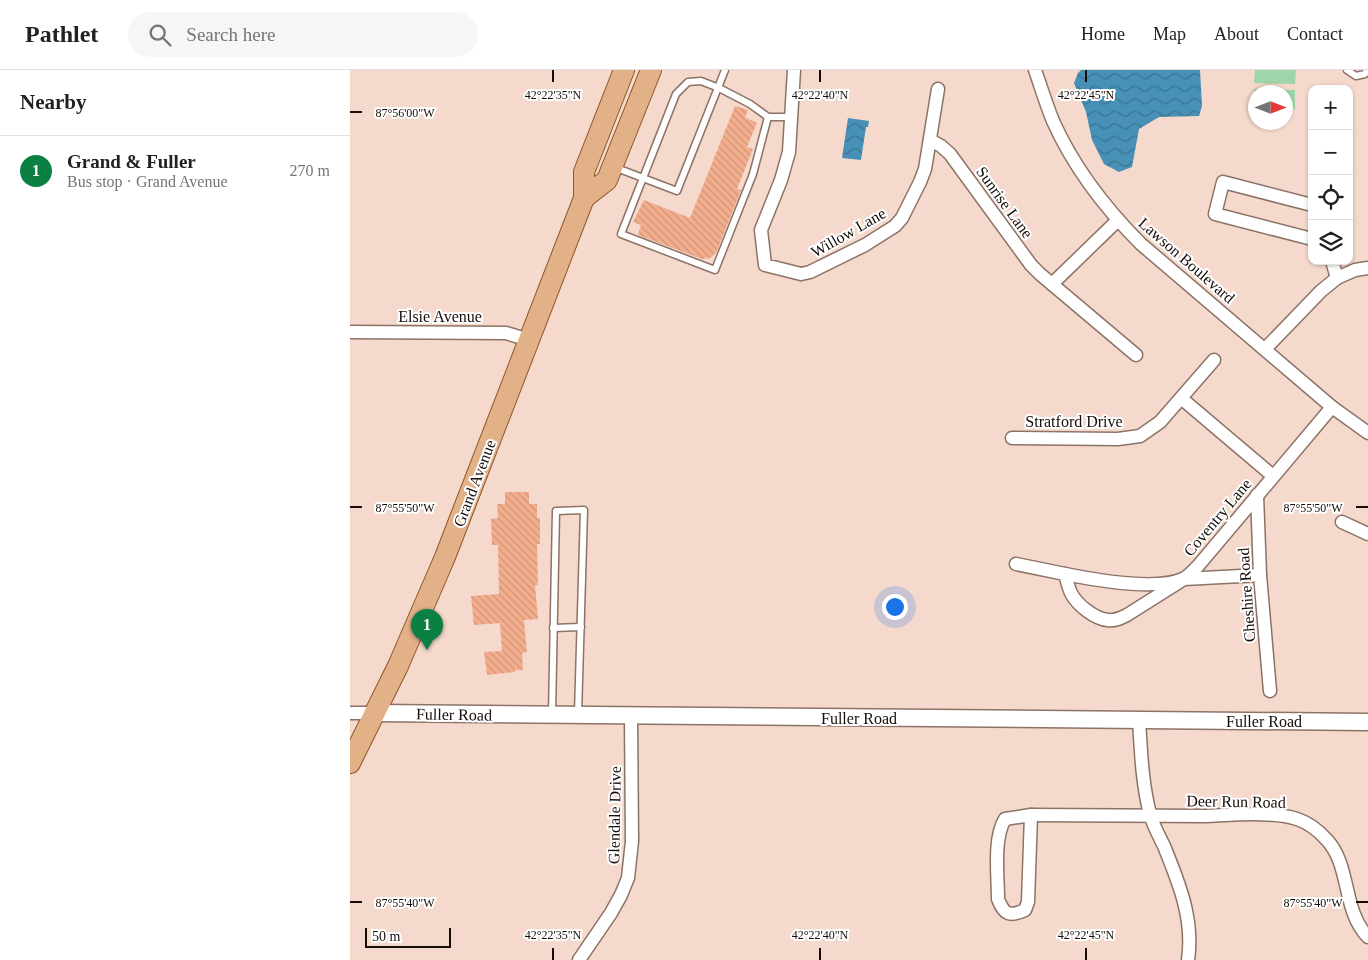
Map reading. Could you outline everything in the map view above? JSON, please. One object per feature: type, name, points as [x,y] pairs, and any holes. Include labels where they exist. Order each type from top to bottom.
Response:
[{"type":"main road","points":[[584,198],[607,180],[651,70]]},
{"type":"main road","name":"Grand Avenue","points":[[350,763],[414,632],[441,566],[584,198],[584,172],[624,71]]},
{"type":"street","points":[[792,118],[794,70]]},
{"type":"street","name":"Lawson Boulevard","points":[[1035,70],[1053,120],[1072,155],[1092,187],[1118,220],[1141,244],[1332,407],[1368,433]]},
{"type":"street","name":"Willow Lane","points":[[792,118],[786,166],[761,230],[765,265],[801,274],[810,272],[865,245],[895,226],[902,218],[925,169],[938,90]]},
{"type":"street","name":"Sunrise Lane","points":[[930,140],[942,146],[950,154],[1031,264],[1136,355]]},
{"type":"street","points":[[1308,204],[1223,182],[1214,214],[1308,238]]},
{"type":"street","points":[[1052,284],[1118,220]]},
{"type":"street","points":[[1333,265],[1338,278]]},
{"type":"street","points":[[1265,349],[1323,289],[1338,278],[1355,270],[1368,268]]},
{"type":"street","name":"Elsie Avenue","points":[[350,332],[506,333],[529,340]]},
{"type":"street","name":"Stratford Drive","points":[[1012,438],[1118,439],[1140,436],[1160,422],[1214,360]]},
{"type":"street","points":[[1181,398],[1273,476],[1332,407]]},
{"type":"street","name":"Coventry Lane","points":[[1065,574],[1072,594],[1081,605],[1100,618],[1118,620],[1184,579],[1198,566],[1273,476]]},
{"type":"street","name":"Cheshire Road","points":[[1257,495],[1260,575],[1270,691]]},
{"type":"street","points":[[1342,522],[1368,534]]},
{"type":"street","name":"Coventry Lane","points":[[1016,564],[1122,583],[1161,584],[1184,579],[1260,575]]},
{"type":"street","name":"Fuller Road","points":[[350,713],[1368,722]]},
{"type":"street","name":"Glendale Drive","points":[[579,960],[611,913],[628,878],[632,841],[631,716]]},
{"type":"street","points":[[1139,720],[1142,776],[1151,816],[1178,881],[1188,916],[1188,960]]},
{"type":"street","name":"Deer Run Road","points":[[1031,815],[1028,902],[1025,910],[1015,914],[1007,913],[1001,907],[998,899],[998,840],[1000,827],[1006,819],[1031,815],[1274,815],[1296,818],[1309,824],[1320,832],[1335,850],[1356,921],[1368,937]]},
{"type":"lane","points":[[612,167],[677,191],[725,70]]},
{"type":"lane","points":[[1347,70],[1356,76],[1365,74],[1367,70]]},
{"type":"lane","points":[[768,117],[752,174],[715,270],[621,234],[676,94],[688,82],[700,81],[719,88],[750,104],[768,117],[792,118]]},
{"type":"lane","points":[[552,715],[556,511],[584,510],[578,715]]},
{"type":"lane","points":[[553,628],[581,627]]},
{"type":"green space","points":[[1255,70],[1296,70],[1295,84],[1254,83]]},
{"type":"green space","points":[[1293,90],[1295,90],[1295,109],[1293,109]]},
{"type":"water","points":[[1081,70],[1200,70],[1202,106],[1199,116],[1159,117],[1139,129],[1132,167],[1119,172],[1104,164],[1092,140],[1086,112],[1074,83]]},
{"type":"water","points":[[848,118],[869,121],[868,127],[866,127],[861,160],[842,158]]},
{"type":"building","points":[[735,106],[748,110],[745,117],[757,123],[747,147],[753,149],[737,189],[741,190],[716,253],[710,258],[702,259],[638,235],[641,225],[633,222],[644,200],[690,218]]},
{"type":"building","points":[[505,492],[529,492],[529,504],[537,504],[537,518],[540,518],[540,544],[537,544],[538,585],[535,585],[538,619],[524,620],[527,652],[522,653],[523,670],[487,675],[484,652],[502,651],[500,623],[474,625],[471,596],[499,594],[498,545],[492,545],[491,519],[498,518],[497,504],[505,504]]},
{"type":"place","name":"Grand & Fuller","points":[[427,650]]}]
